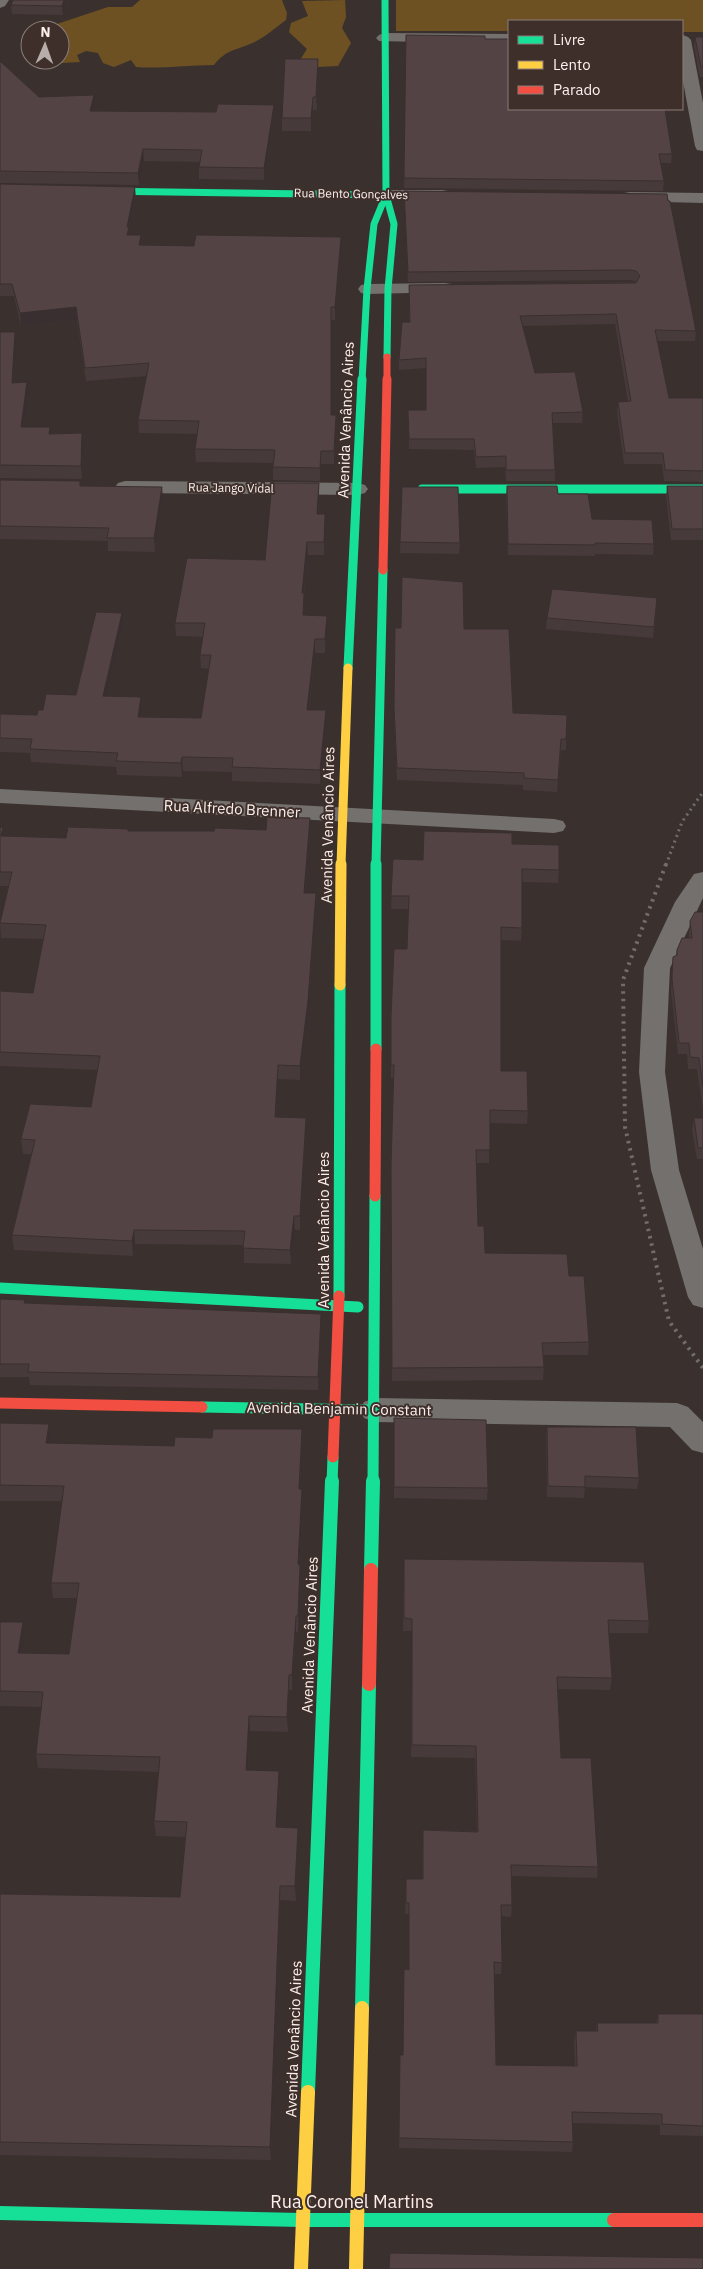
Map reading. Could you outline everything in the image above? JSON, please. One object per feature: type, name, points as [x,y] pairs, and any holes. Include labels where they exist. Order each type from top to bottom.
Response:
[{"type":"main road","name":"Avenida Venâncio Aires","points":[[301,2269],[339,1306],[345,1073],[342,815],[358,621],[376,489],[388,289],[394,224],[386,195],[384,38],[386,0]]},
{"type":"main road","name":"Rua Bento Gonçalves","points":[[89,191],[386,195]]},
{"type":"main road","name":"Avenida Venâncio Aires","points":[[356,2269],[375,1410],[371,1073],[382,622],[366,289],[374,224],[386,195]]},
{"type":"main road","points":[[414,489],[703,489]]},
{"type":"main road","points":[[358,621],[382,622]]},
{"type":"main road","points":[[0,1288],[375,1308]]},
{"type":"main road","name":"Avenida Benjamin Constant","points":[[0,1403],[375,1410]]},
{"type":"main road","name":"Rua Coronel Martins","points":[[0,2213],[357,2221],[703,2220]]},
{"type":"street","points":[[384,38],[508,38]]},
{"type":"street","points":[[683,40],[703,40]]},
{"type":"street","points":[[683,45],[703,146]]},
{"type":"street","name":"Rua Bento Gonçalves","points":[[386,195],[455,196]]},
{"type":"street","points":[[614,197],[703,198]]},
{"type":"street","points":[[366,289],[465,288]]},
{"type":"street","name":"Rua Jango Vidal","points":[[110,487],[376,489]]},
{"type":"street","name":"Rua Alfredo Brenner","points":[[0,796],[554,826]]},
{"type":"street","points":[[703,880],[687,902],[658,968],[652,1072],[665,1170],[703,1297]]},
{"type":"street","name":"Avenida Benjamin Constant","points":[[375,1410],[677,1415],[703,1441]]},
{"type":"shaded area","points":[[140,0],[282,0],[287,13],[286,20],[269,33],[255,42],[226,54],[214,65],[136,67],[131,60],[114,67],[103,63],[98,53],[86,51],[77,55],[80,62],[70,63],[69,20],[108,7],[132,7]]},
{"type":"shaded area","points":[[345,0],[346,17],[342,28],[351,43],[338,66],[295,68],[307,49],[289,32],[291,23],[308,16],[302,1]]},
{"type":"shaded area","points":[[396,0],[703,0],[703,32],[683,32],[683,20],[508,20],[508,31],[396,31]]},
{"type":"building","points":[[13,0],[64,0],[62,6],[11,5]]},
{"type":"building","points":[[406,35],[485,36],[485,39],[508,39],[508,110],[665,110],[672,154],[659,154],[664,181],[404,178]]},
{"type":"building","points":[[695,37],[703,37],[703,67],[701,67]]},
{"type":"building","points":[[285,59],[318,59],[316,97],[313,97],[311,118],[282,118]]},
{"type":"building","points":[[0,61],[39,97],[94,95],[90,111],[216,112],[218,104],[274,105],[264,168],[199,167],[202,150],[143,149],[138,173],[0,171]]},
{"type":"building","points":[[0,184],[135,187],[127,235],[141,235],[139,245],[194,246],[196,235],[341,237],[335,307],[331,307],[331,415],[336,415],[334,451],[321,451],[320,468],[273,467],[275,450],[195,449],[199,421],[138,420],[149,363],[85,368],[76,307],[20,313],[12,284],[0,284]]},
{"type":"building","points":[[404,191],[667,194],[696,331],[655,330],[669,398],[703,398],[703,471],[665,470],[663,453],[625,453],[618,402],[631,401],[616,314],[520,316],[535,373],[575,372],[583,412],[552,413],[555,470],[506,470],[506,456],[476,457],[474,439],[409,439],[408,410],[426,410],[426,358],[399,360],[402,322],[410,322],[409,285],[636,283],[640,276],[636,271],[630,270],[408,272]]},
{"type":"building","points":[[0,332],[15,332],[12,383],[27,382],[21,427],[50,427],[49,434],[82,433],[81,466],[0,465]]},
{"type":"building","points":[[0,480],[80,481],[80,486],[162,487],[154,538],[107,538],[109,528],[0,526]]},
{"type":"building","points":[[272,483],[319,483],[317,514],[325,514],[324,542],[307,542],[302,593],[304,593],[303,615],[327,616],[325,639],[315,639],[307,710],[326,710],[320,770],[232,767],[233,758],[182,757],[181,763],[116,761],[118,753],[30,749],[32,739],[0,738],[0,714],[37,715],[38,710],[43,710],[46,694],[76,695],[96,612],[122,613],[103,696],[141,697],[138,717],[201,718],[211,655],[200,655],[205,623],[175,623],[187,558],[265,560]]},
{"type":"building","points":[[507,486],[557,486],[558,494],[588,494],[592,519],[652,520],[654,544],[508,544]]},
{"type":"building","points":[[667,486],[703,486],[703,529],[672,529]]},
{"type":"building","points":[[402,487],[458,487],[460,543],[400,542]]},
{"type":"building","points":[[402,577],[463,582],[464,629],[509,629],[513,713],[567,715],[566,739],[561,739],[558,780],[524,778],[524,773],[397,768],[394,707],[395,628],[401,628]]},
{"type":"building","points":[[552,589],[657,598],[654,627],[547,618]]},
{"type":"building","points":[[267,817],[310,818],[304,893],[316,893],[308,1001],[300,1066],[278,1065],[275,1117],[306,1118],[300,1216],[294,1216],[290,1250],[243,1248],[245,1231],[134,1230],[132,1241],[12,1235],[35,1140],[21,1139],[30,1104],[91,1107],[100,1056],[0,1052],[0,991],[33,993],[46,925],[0,923],[12,872],[0,872],[0,827],[3,828],[1,836],[66,838],[68,827],[128,829],[128,831],[214,831],[215,828],[266,830]]},
{"type":"building","points":[[424,831],[512,833],[512,844],[559,845],[559,870],[522,869],[522,928],[501,927],[501,1071],[527,1071],[528,1111],[490,1110],[490,1150],[476,1150],[478,1226],[484,1226],[485,1253],[567,1254],[569,1276],[584,1276],[589,1342],[542,1343],[544,1367],[392,1368],[391,1167],[394,1065],[391,1065],[391,1017],[394,949],[407,949],[409,896],[391,896],[393,859],[423,860]]},
{"type":"building","points":[[695,912],[703,912],[703,1087],[699,1058],[690,1057],[689,1043],[679,1043],[672,979],[673,957],[677,955],[682,938],[692,938],[690,921]]},
{"type":"building","points":[[694,1118],[703,1118],[703,1148],[698,1148]]},
{"type":"building","points":[[0,1299],[25,1300],[24,1303],[321,1314],[318,1377],[28,1372],[29,1364],[0,1364]]},
{"type":"building","points":[[394,1418],[486,1420],[488,1488],[394,1487]]},
{"type":"building","points":[[0,1423],[49,1424],[46,1443],[174,1446],[175,1437],[212,1438],[213,1429],[302,1429],[299,1489],[302,1489],[298,1564],[300,1565],[298,1616],[296,1616],[292,1675],[289,1675],[287,1717],[249,1716],[246,1770],[279,1771],[276,1827],[298,1828],[295,1886],[280,1886],[270,2147],[0,2142],[0,1894],[180,1897],[187,1822],[154,1821],[160,1757],[36,1754],[43,1692],[0,1691],[0,1622],[23,1622],[18,1653],[69,1654],[79,1583],[51,1583],[64,1486],[0,1485]]},
{"type":"building","points":[[547,1427],[636,1427],[639,1478],[585,1476],[585,1487],[548,1486]]},
{"type":"building","points":[[404,1559],[644,1562],[649,1621],[608,1620],[612,1678],[557,1677],[561,1758],[591,1758],[598,1867],[511,1865],[512,1905],[501,1905],[502,1963],[494,1962],[496,2065],[577,2066],[576,2031],[598,2031],[597,2023],[658,2023],[658,2014],[703,2014],[703,2126],[662,2124],[662,2114],[572,2112],[573,2142],[399,2138],[400,2055],[403,2055],[404,1969],[409,1970],[409,1903],[406,1903],[406,1879],[423,1879],[423,1830],[478,1832],[476,1746],[412,1745],[412,1619],[404,1618]]},
{"type":"building","points":[[390,2253],[703,2258],[703,2269],[389,2269]]},
{"type":"railway","points":[[666,865],[682,822],[703,792]]},
{"type":"railway","points":[[666,864],[623,980],[625,1127],[669,1321],[703,1368]]},
{"type":"traffic: fast","points":[[385,0],[386,195],[394,224],[388,289],[387,357]]},
{"type":"traffic: fast","points":[[98,191],[386,195]]},
{"type":"traffic: fast","points":[[348,668],[367,289],[374,224],[386,195]]},
{"type":"traffic: fast","points":[[422,489],[703,489]]},
{"type":"traffic: fast","points":[[376,1049],[376,816],[383,570]]},
{"type":"traffic: fast","points":[[339,1296],[340,985]]},
{"type":"traffic: fast","points":[[371,1570],[375,1410],[375,1196]]},
{"type":"traffic: fast","points":[[0,1288],[358,1307]]},
{"type":"traffic: fast","points":[[202,1407],[375,1410]]},
{"type":"traffic: fast","points":[[308,2092],[333,1457]]},
{"type":"traffic: fast","points":[[362,2008],[369,1684]]},
{"type":"traffic: fast","points":[[0,2213],[302,2220],[614,2220]]},
{"type":"traffic: slow","points":[[340,985],[341,815],[348,668]]},
{"type":"traffic: slow","points":[[356,2269],[362,2008]]},
{"type":"traffic: slow","points":[[301,2269],[308,2092]]},
{"type":"traffic: jam","points":[[383,570],[387,357]]},
{"type":"traffic: jam","points":[[375,1196],[376,1049]]},
{"type":"traffic: jam","points":[[333,1457],[339,1296]]},
{"type":"traffic: jam","points":[[0,1403],[202,1407]]},
{"type":"traffic: jam","points":[[369,1684],[371,1570]]},
{"type":"traffic: jam","points":[[614,2220],[703,2220]]}]
